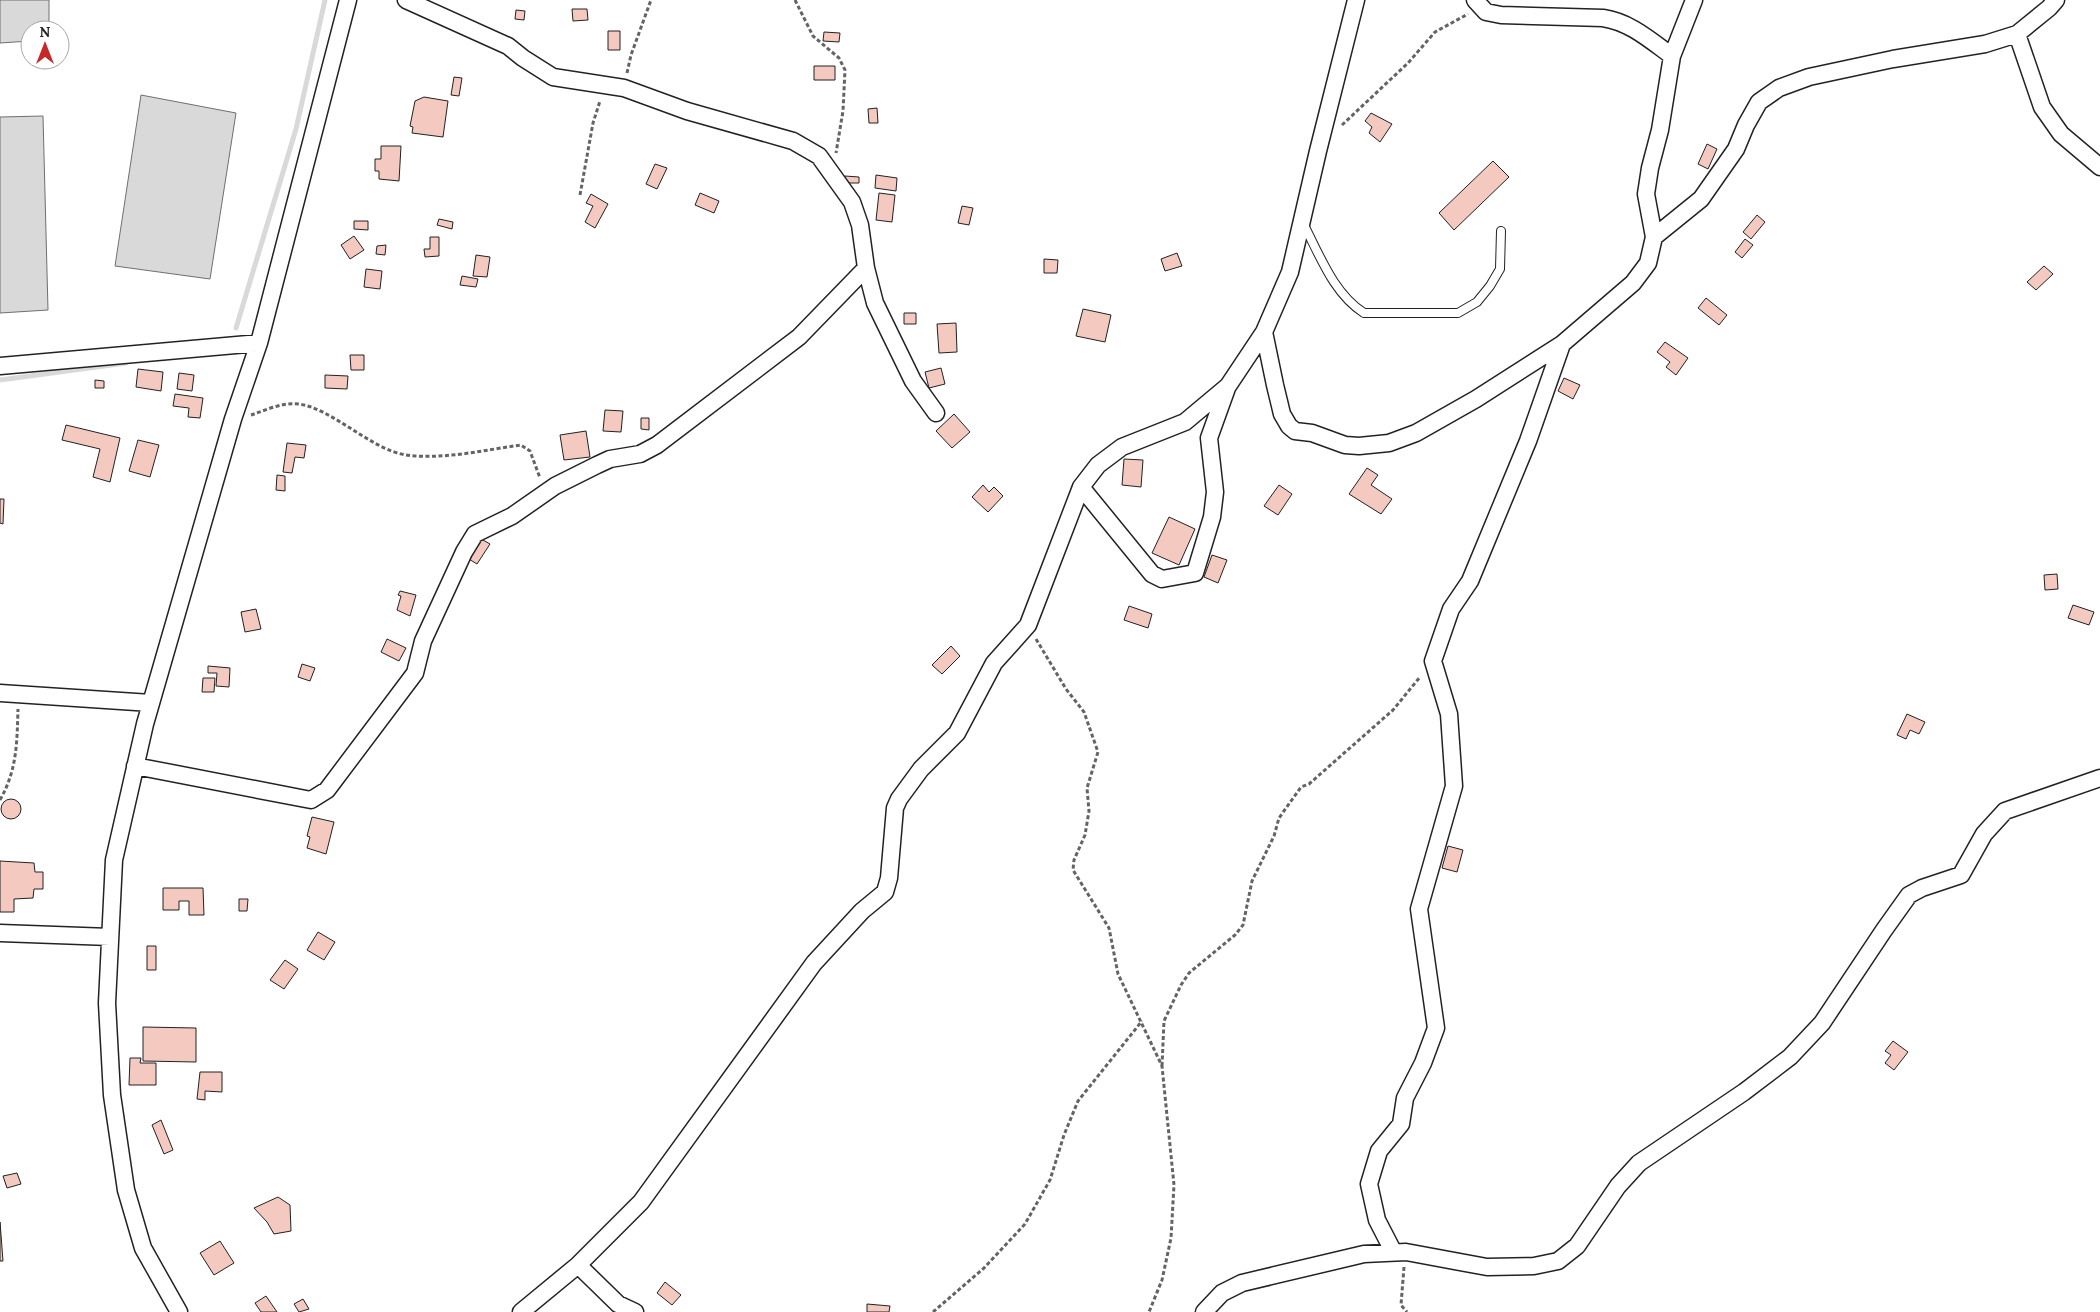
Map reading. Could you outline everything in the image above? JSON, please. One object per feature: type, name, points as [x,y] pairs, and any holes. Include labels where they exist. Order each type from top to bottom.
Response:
[{"type":"street","points":[[179,1312],[143,1248],[126,1190],[112,1085],[107,1003],[114,860],[151,702],[233,419],[259,343],[348,0]]},
{"type":"street","points":[[406,0],[508,46],[553,77],[617,87],[687,111],[793,141],[819,156],[852,202],[860,224],[866,268],[875,303],[913,381],[936,413]]},
{"type":"street","points":[[1081,487],[1152,574],[1162,579],[1195,573],[1212,517],[1214,500],[1209,438],[1228,386],[1264,332],[1290,272],[1356,0]]},
{"type":"street","points":[[1264,332],[1282,414],[1289,426],[1294,431],[1312,433],[1345,445],[1360,446],[1389,443],[1416,433],[1476,399],[1562,344],[1633,283],[1648,263],[1654,237],[1646,194],[1650,168],[1660,130],[1672,56],[1694,0]]},
{"type":"street","points":[[1654,237],[1702,199],[1736,149],[1746,125],[1759,102],[1779,88],[1809,77],[1893,59],[1985,44],[2017,34],[2056,0]]},
{"type":"street","points":[[1478,4],[1486,12],[1500,15],[1616,20],[1644,35],[1672,56]]},
{"type":"street","points":[[2017,34],[2042,107],[2061,134],[2100,167]]},
{"type":"street","points":[[135,766],[311,800],[327,790],[415,673],[423,641],[464,552],[475,534],[512,516],[545,493],[610,459],[640,454],[657,445],[799,337],[866,268]]},
{"type":"street","points":[[0,366],[259,343]]},
{"type":"street","points":[[1399,1252],[1377,1220],[1369,1184],[1379,1151],[1401,1124],[1406,1098],[1424,1063],[1436,1028],[1419,909],[1454,786],[1449,714],[1433,661],[1451,610],[1470,581],[1528,441],[1562,344]]},
{"type":"street","points":[[521,1312],[578,1265],[641,1202],[814,963],[862,910],[885,892],[889,878],[895,808],[899,799],[921,769],[957,733],[994,663],[1028,625],[1081,487],[1098,464],[1122,447],[1185,422],[1228,386]]},
{"type":"street","points":[[0,693],[151,702]]},
{"type":"street","points":[[1204,1312],[1222,1293],[1242,1283],[1364,1254],[1399,1252],[1487,1267],[1534,1266],[1558,1261],[1577,1246],[1618,1186],[1639,1163],[1744,1092],[1790,1057],[1822,1023],[1909,895],[1922,888],[1961,875],[1984,834],[2005,811],[2100,778]]},
{"type":"street","points":[[0,933],[110,937]]},
{"type":"street","points":[[578,1265],[618,1304],[635,1312]]},
{"type":"lane","points":[[1302,221],[1331,278],[1352,305],[1364,312],[1458,312],[1477,302],[1490,286],[1500,269],[1501,231]]},
{"type":"path","points":[[580,195],[598,105],[617,87],[651,0]]},
{"type":"path","points":[[796,0],[813,36],[839,58],[845,70],[843,111],[833,173]]},
{"type":"path","points":[[1336,132],[1360,105],[1408,63],[1435,32],[1478,4]]},
{"type":"path","points":[[233,419],[288,404],[299,404],[315,408],[385,448],[405,455],[432,456],[521,445],[530,451],[545,493]]},
{"type":"path","points":[[1028,625],[1066,689],[1084,712],[1095,738],[1098,752],[1087,788],[1089,811],[1085,834],[1073,870],[1109,928],[1118,974],[1162,1066]]},
{"type":"path","points":[[1148,1312],[1162,1280],[1172,1238],[1174,1185],[1162,1066],[1164,1022],[1189,973],[1244,925],[1252,881],[1274,836],[1279,818],[1301,787],[1309,784],[1393,710],[1433,661]]},
{"type":"path","points":[[0,800],[10,782],[17,747],[18,694]]},
{"type":"path","points":[[933,1312],[984,1268],[1025,1224],[1050,1180],[1064,1135],[1078,1101],[1142,1021]]},
{"type":"path","points":[[1399,1252],[1401,1305],[1407,1312]]},
{"type":"shaded area","points":[[0,0],[49,0],[49,20],[20,20],[20,42],[0,43]]},
{"type":"shaded area","points":[[141,95],[236,113],[210,279],[115,266]]},
{"type":"shaded area","points":[[43,116],[48,310],[0,313],[0,117]]},
{"type":"building","points":[[572,9],[587,9],[588,20],[573,21]]},
{"type":"building","points":[[516,10],[525,11],[524,20],[515,19]]},
{"type":"building","points":[[608,31],[620,31],[620,50],[608,50]]},
{"type":"building","points":[[824,32],[840,33],[839,42],[823,41]]},
{"type":"building","points":[[814,66],[835,66],[835,80],[814,80]]},
{"type":"building","points":[[454,77],[462,78],[459,96],[451,95]]},
{"type":"building","points":[[424,97],[448,101],[443,137],[412,133],[413,127],[410,126],[415,101]]},
{"type":"building","points":[[877,108],[878,123],[869,123],[868,109]]},
{"type":"building","points":[[1371,113],[1392,124],[1380,142],[1369,133],[1372,127],[1365,121]]},
{"type":"building","points":[[1707,144],[1717,149],[1708,169],[1698,164]]},
{"type":"building","points":[[381,146],[401,146],[399,181],[379,179],[379,171],[375,171],[375,159],[381,159]]},
{"type":"building","points":[[1493,161],[1509,177],[1454,230],[1439,213]]},
{"type":"building","points":[[655,164],[667,168],[657,189],[646,184]]},
{"type":"building","points":[[876,175],[897,178],[896,191],[875,188]]},
{"type":"building","points":[[845,176],[859,177],[859,183],[845,183]]},
{"type":"building","points":[[700,193],[719,201],[714,213],[695,205]]},
{"type":"building","points":[[879,193],[895,195],[892,222],[876,220]]},
{"type":"building","points":[[591,194],[608,204],[595,228],[585,222],[593,206],[586,203]]},
{"type":"building","points":[[962,206],[973,208],[969,225],[958,223]]},
{"type":"building","points":[[1757,215],[1765,222],[1751,239],[1743,232]]},
{"type":"building","points":[[439,219],[453,222],[452,229],[437,225]]},
{"type":"building","points":[[354,221],[368,221],[368,230],[354,229]]},
{"type":"building","points":[[354,236],[364,250],[350,259],[341,245]]},
{"type":"building","points":[[430,237],[439,237],[439,256],[425,257],[424,249],[430,249]]},
{"type":"building","points":[[1745,239],[1753,245],[1742,258],[1735,252]]},
{"type":"building","points":[[386,245],[385,255],[376,254],[377,246]]},
{"type":"building","points":[[1177,253],[1182,266],[1165,271],[1161,259]]},
{"type":"building","points":[[476,255],[490,257],[487,277],[473,276]]},
{"type":"building","points":[[1044,259],[1058,260],[1057,273],[1044,273]]},
{"type":"building","points":[[2044,266],[2053,274],[2036,290],[2027,282]]},
{"type":"building","points":[[366,269],[382,271],[380,289],[364,287]]},
{"type":"building","points":[[462,276],[478,279],[476,287],[460,285]]},
{"type":"building","points":[[1706,298],[1727,315],[1719,325],[1698,308]]},
{"type":"building","points":[[1083,309],[1111,315],[1105,342],[1076,336]]},
{"type":"building","points":[[904,313],[916,313],[916,324],[904,324]]},
{"type":"building","points":[[956,323],[957,352],[939,353],[937,324]]},
{"type":"building","points":[[1665,342],[1688,358],[1676,375],[1666,367],[1670,362],[1657,352]]},
{"type":"building","points":[[350,355],[364,355],[364,370],[351,370]]},
{"type":"building","points":[[941,368],[945,384],[929,388],[925,372]]},
{"type":"building","points":[[138,369],[163,372],[161,391],[136,387]]},
{"type":"building","points":[[179,373],[194,375],[192,391],[177,389]]},
{"type":"building","points":[[325,375],[348,376],[347,389],[325,388]]},
{"type":"building","points":[[1564,378],[1580,385],[1573,399],[1558,391]]},
{"type":"building","points":[[95,380],[104,381],[104,388],[95,388]]},
{"type":"building","points":[[175,394],[203,398],[200,418],[188,417],[189,408],[173,406]]},
{"type":"building","points":[[605,410],[623,411],[621,432],[603,431]]},
{"type":"building","points":[[954,414],[970,432],[952,448],[936,431]]},
{"type":"building","points":[[641,418],[649,418],[649,430],[641,429]]},
{"type":"building","points":[[66,425],[120,438],[110,482],[93,477],[100,449],[62,440]]},
{"type":"building","points":[[586,431],[590,457],[564,460],[560,435]]},
{"type":"building","points":[[138,440],[159,445],[150,477],[129,471]]},
{"type":"building","points":[[287,443],[306,445],[304,458],[295,457],[292,473],[283,472]]},
{"type":"building","points":[[1124,459],[1143,460],[1141,487],[1122,485]]},
{"type":"building","points":[[1367,468],[1378,475],[1371,485],[1392,499],[1381,514],[1349,494]]},
{"type":"building","points":[[277,475],[285,476],[285,491],[276,490]]},
{"type":"building","points":[[983,485],[989,492],[994,487],[1003,496],[988,512],[972,497]]},
{"type":"building","points":[[1279,485],[1292,494],[1278,515],[1264,506]]},
{"type":"building","points":[[0,499],[4,499],[3,524],[0,523]]},
{"type":"building","points":[[1169,517],[1195,529],[1179,565],[1152,553]]},
{"type":"building","points":[[476,536],[490,544],[477,564],[464,556]]},
{"type":"building","points":[[1212,555],[1227,560],[1218,583],[1204,577]]},
{"type":"building","points":[[2057,574],[2058,589],[2045,590],[2044,575]]},
{"type":"building","points":[[400,591],[416,595],[410,616],[397,610],[401,596],[398,595]]},
{"type":"building","points":[[2073,605],[2094,612],[2089,625],[2068,618]]},
{"type":"building","points":[[1129,606],[1152,614],[1148,628],[1124,620]]},
{"type":"building","points":[[256,609],[261,629],[245,632],[241,612]]},
{"type":"building","points":[[387,639],[406,648],[399,661],[381,652]]},
{"type":"building","points":[[951,646],[960,656],[942,674],[932,665]]},
{"type":"building","points":[[302,664],[315,668],[310,681],[298,677]]},
{"type":"building","points":[[208,666],[230,668],[229,687],[216,686],[217,673],[208,673]]},
{"type":"building","points":[[203,678],[215,678],[214,692],[202,692]]},
{"type":"building","points":[[1907,714],[1925,722],[1919,734],[1910,730],[1906,739],[1897,735]]},
{"type":"building","points":[[7,799],[15,799],[21,805],[21,813],[15,819],[7,819],[1,813],[1,805]]},
{"type":"building","points":[[312,817],[334,822],[326,854],[307,848],[310,837],[307,836]]},
{"type":"building","points":[[1448,846],[1463,850],[1457,872],[1442,868]]},
{"type":"building","points":[[0,861],[34,863],[35,872],[43,872],[43,889],[34,889],[33,898],[14,899],[14,912],[0,912]]},
{"type":"building","points":[[163,888],[203,888],[204,915],[189,915],[189,901],[179,901],[179,910],[163,910]]},
{"type":"building","points":[[239,899],[248,899],[247,911],[239,911]]},
{"type":"building","points":[[318,932],[335,942],[324,960],[307,950]]},
{"type":"building","points":[[147,946],[156,946],[156,970],[147,970]]},
{"type":"building","points":[[285,960],[298,969],[284,989],[270,980]]},
{"type":"building","points":[[143,1027],[196,1028],[196,1062],[143,1061]]},
{"type":"building","points":[[1893,1041],[1908,1052],[1894,1070],[1885,1063],[1891,1055],[1885,1051]]},
{"type":"building","points":[[130,1058],[141,1058],[140,1063],[156,1063],[156,1085],[129,1085]]},
{"type":"building","points":[[200,1072],[222,1072],[222,1092],[205,1091],[205,1100],[197,1099]]},
{"type":"building","points":[[161,1120],[173,1150],[164,1154],[152,1125]]},
{"type":"building","points":[[17,1173],[21,1184],[7,1188],[3,1176]]},
{"type":"building","points":[[278,1197],[290,1205],[291,1231],[274,1234],[267,1222],[254,1208]]},
{"type":"building","points":[[0,1222],[3,1261],[0,1261]]},
{"type":"building","points":[[220,1241],[234,1263],[214,1275],[200,1253]]},
{"type":"building","points":[[665,1282],[681,1295],[672,1305],[657,1293]]},
{"type":"building","points":[[266,1296],[277,1312],[261,1312],[255,1303]]},
{"type":"building","points":[[303,1299],[309,1309],[299,1312],[294,1304]]},
{"type":"building","points":[[867,1304],[890,1306],[889,1312],[867,1312]]},
{"type":"waterway","points":[[236,328],[296,129],[325,0]]},
{"type":"waterway","points":[[0,380],[126,363]]}]
